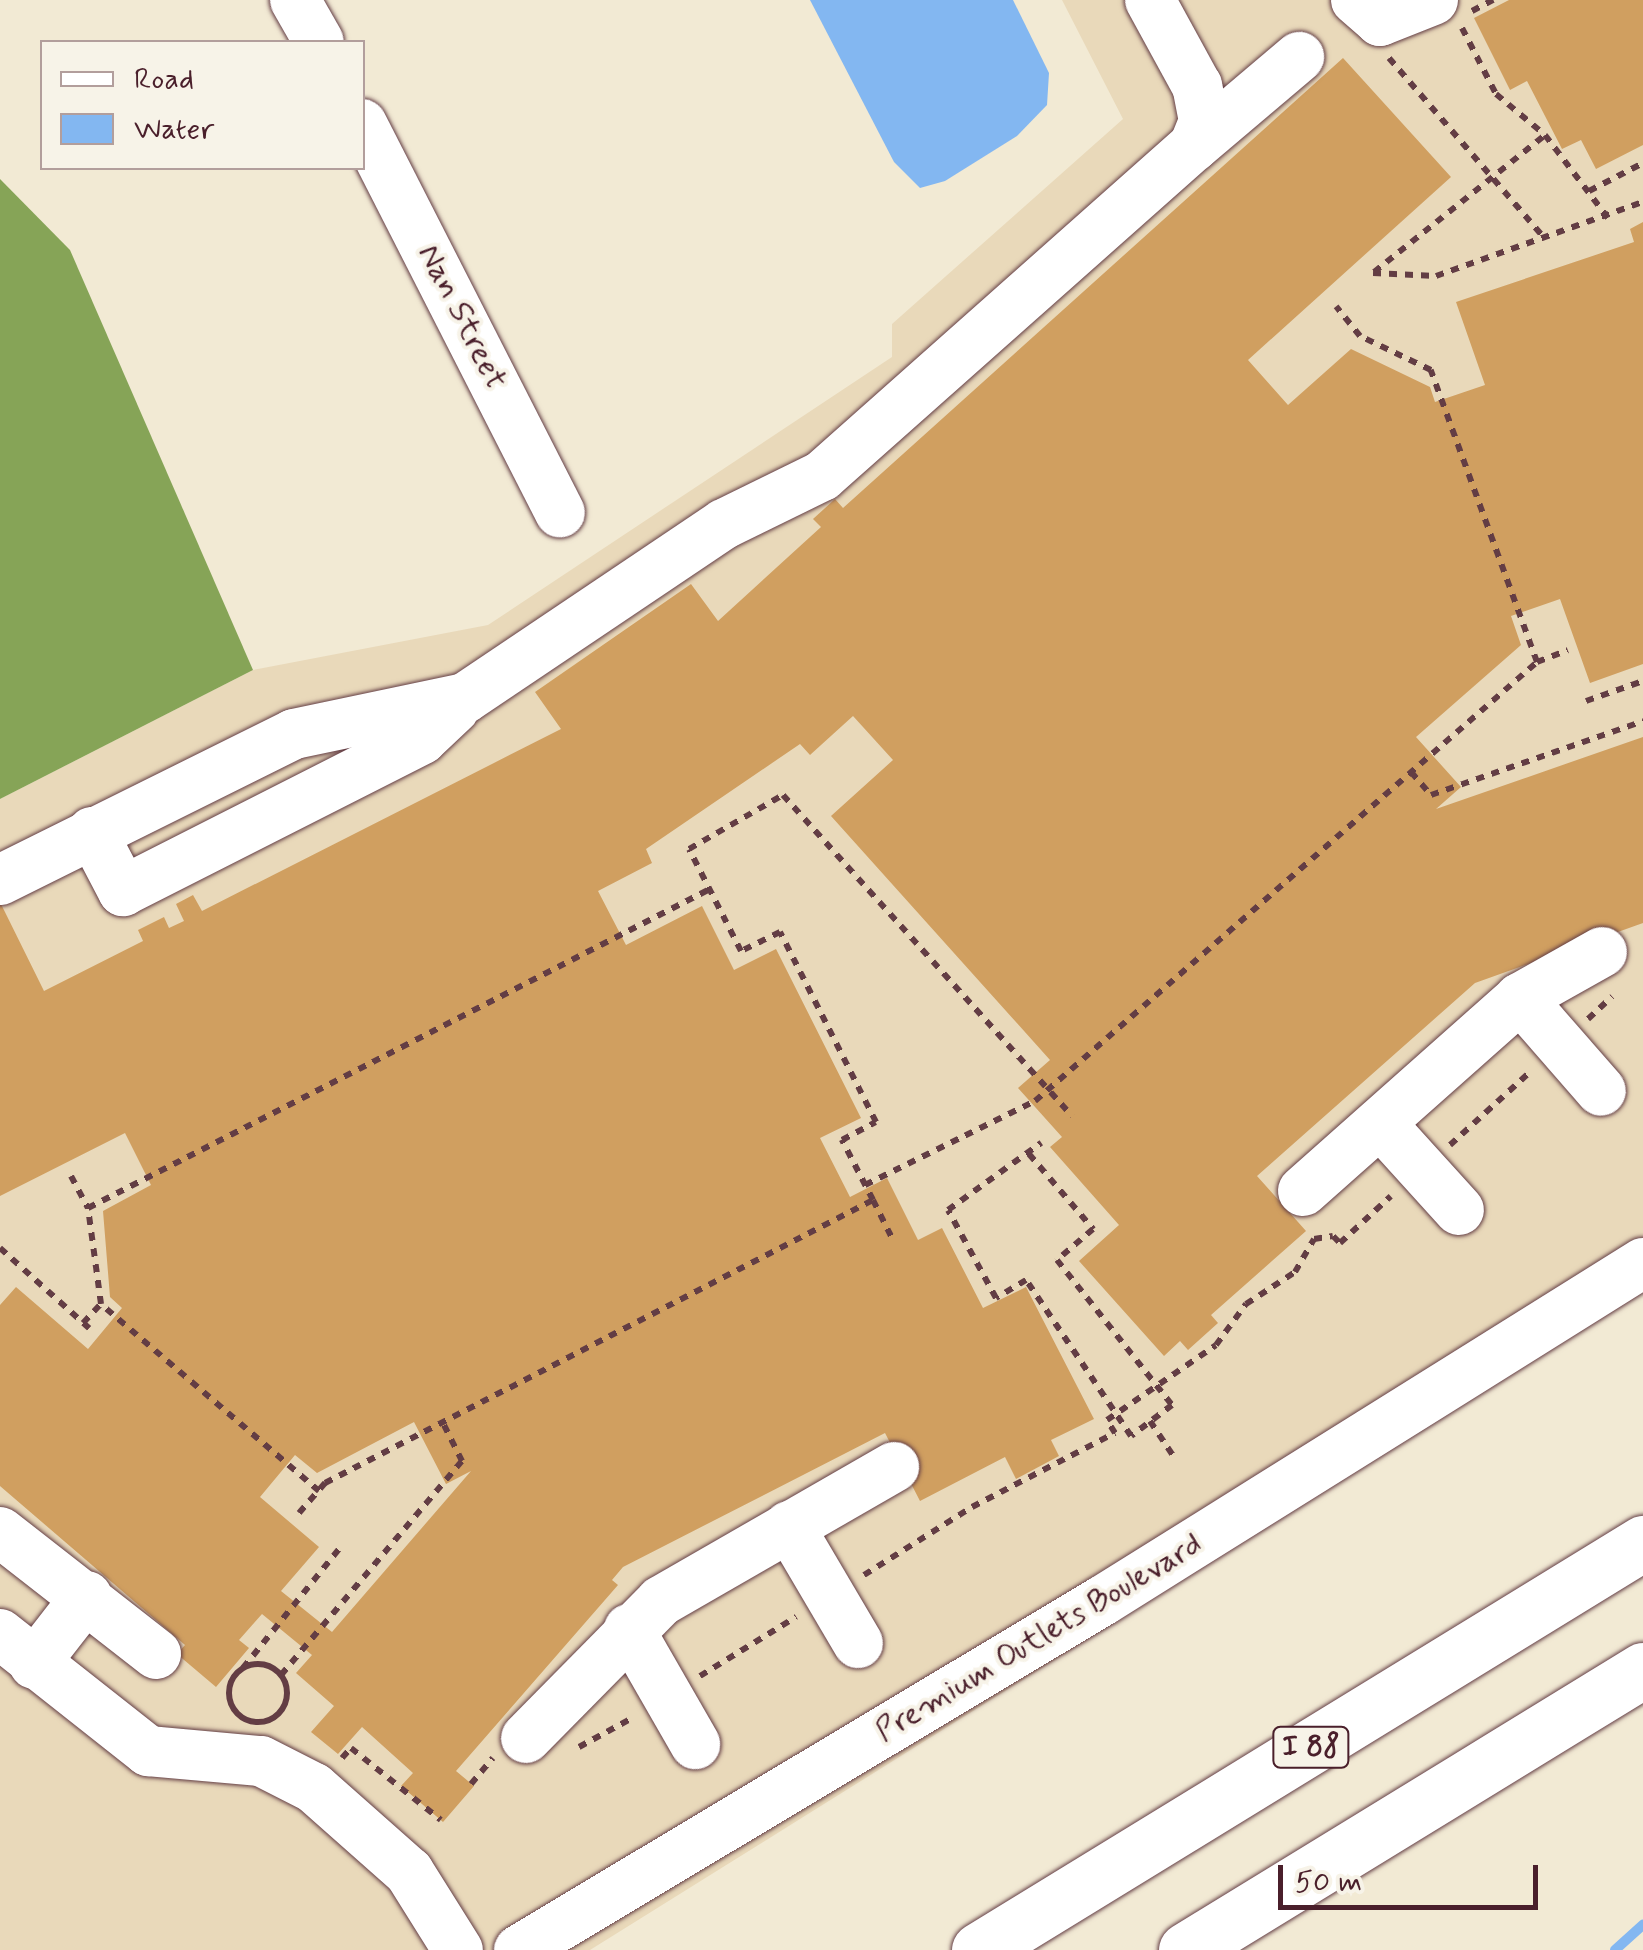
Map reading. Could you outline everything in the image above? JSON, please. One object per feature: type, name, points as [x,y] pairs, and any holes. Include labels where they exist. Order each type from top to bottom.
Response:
[{"type":"highway","name":"I 88","points":[[979,1950],[1643,1543]]},
{"type":"highway","points":[[1186,1950],[1643,1670]]},
{"type":"street","points":[[295,0],[317,40]]},
{"type":"street","points":[[1150,0],[1197,86],[1204,121],[1194,146]]},
{"type":"street","points":[[1356,0],[1380,21],[1446,9]]},
{"type":"street","points":[[92,832],[122,890],[422,740],[465,698],[724,524],[822,476],[1299,57]]},
{"type":"street","name":"Nan Street","points":[[365,130],[560,512]]},
{"type":"street","points":[[0,880],[294,734],[465,698]]},
{"type":"street","points":[[1304,1190],[1520,998],[1602,952]]},
{"type":"street","points":[[1520,998],[1601,1091]]},
{"type":"street","points":[[1381,1124],[1459,1210]]},
{"type":"street","name":"Premium Outlets Boulevard","points":[[520,1950],[1556,1320],[1643,1263]]},
{"type":"street","points":[[526,1738],[662,1601],[894,1467]]},
{"type":"street","points":[[789,1526],[858,1643]]},
{"type":"street","points":[[0,1532],[87,1596],[156,1654]]},
{"type":"street","points":[[87,1596],[17,1649],[148,1751],[261,1760],[314,1788],[410,1872],[458,1950]]},
{"type":"street","points":[[630,1629],[695,1744]]},
{"type":"path","points":[[1446,9],[1496,94],[1545,134],[1608,218]]},
{"type":"path","points":[[1385,53],[1545,239]]},
{"type":"path","points":[[1545,134],[1374,273],[1436,276],[1608,218],[1643,202]]},
{"type":"path","points":[[1589,191],[1643,163]]},
{"type":"path","points":[[1336,306],[1360,336],[1431,370],[1537,662]]},
{"type":"path","points":[[865,1185],[1048,1089],[1537,662],[1568,650]]},
{"type":"path","points":[[1586,701],[1643,681]]},
{"type":"path","points":[[1411,772],[1431,795],[1643,721]]},
{"type":"path","points":[[892,1238],[842,1140],[876,1122],[780,932],[741,952],[689,849],[784,795],[1072,1116]]},
{"type":"path","points":[[88,1208],[710,889]]},
{"type":"path","points":[[1438,1156],[1546,1058]]},
{"type":"path","points":[[1029,1154],[1093,1229],[1056,1260],[1159,1382],[1172,1404],[1131,1436],[1026,1280],[996,1298],[948,1210],[1041,1143]]},
{"type":"path","points":[[0,1248],[86,1326],[100,1304],[88,1208],[71,1176]]},
{"type":"path","points":[[848,1585],[972,1506],[1114,1433],[1107,1420],[1216,1345],[1246,1304],[1288,1279],[1314,1239],[1333,1236],[1340,1242],[1404,1185]]},
{"type":"path","points":[[299,1513],[319,1491],[443,1423],[872,1200]]},
{"type":"path","points":[[100,1304],[319,1491]]},
{"type":"path","points":[[1150,1421],[1176,1460]]},
{"type":"path","points":[[281,1674],[462,1462],[443,1423]]},
{"type":"path","points":[[242,1669],[267,1666],[281,1674],[287,1691],[282,1710],[268,1721],[250,1721],[234,1710],[229,1692],[242,1669],[339,1549]]},
{"type":"path","points":[[685,1685],[810,1608]]},
{"type":"shaded area","points":[[1062,0],[1643,0],[1643,1293],[590,1950],[0,1950],[0,799],[253,670],[488,625],[892,357],[892,324],[1123,119]]},
{"type":"green space","points":[[0,179],[70,250],[253,670],[0,799]]},
{"type":"water","points":[[810,0],[1013,0],[1049,73],[1047,105],[1017,136],[945,181],[920,188],[894,162]]},
{"type":"building","points":[[1509,0],[1643,0],[1643,145],[1596,169],[1581,140],[1562,149],[1527,81],[1510,90],[1474,18]]},
{"type":"building","points":[[1343,58],[1451,177],[1248,360],[1288,405],[1351,349],[1430,387],[1435,402],[1485,385],[1456,302],[1634,242],[1630,229],[1643,222],[1643,664],[1590,683],[1560,599],[1511,616],[1521,645],[1416,737],[1461,787],[1436,809],[1643,737],[1643,923],[1475,983],[1257,1176],[1306,1231],[1211,1315],[1218,1323],[1188,1350],[1180,1341],[1164,1356],[1079,1261],[1119,1225],[1050,1147],[1062,1137],[1018,1088],[1050,1060],[831,816],[893,760],[853,716],[810,755],[800,744],[646,849],[652,863],[598,891],[626,945],[702,906],[734,970],[776,949],[861,1118],[820,1138],[850,1197],[887,1178],[918,1240],[942,1228],[983,1308],[1026,1287],[1094,1419],[1051,1440],[1059,1456],[1016,1479],[1005,1457],[920,1501],[885,1433],[623,1567],[612,1580],[618,1585],[456,1771],[474,1786],[443,1822],[401,1786],[413,1773],[362,1727],[338,1754],[311,1732],[334,1706],[296,1673],[312,1655],[262,1614],[239,1640],[249,1648],[216,1687],[177,1654],[185,1645],[0,1486],[0,1305],[16,1287],[88,1349],[122,1308],[110,1297],[103,1211],[151,1185],[125,1133],[0,1196],[0,902],[44,991],[143,941],[138,930],[164,917],[169,928],[184,921],[176,904],[193,895],[202,911],[561,729],[535,692],[691,584],[718,621],[821,527],[813,519],[835,499],[843,508]],"holes":[[[414,1422],[446,1484],[471,1471],[332,1632],[281,1591],[319,1547],[260,1497],[295,1455],[317,1473]]]},
{"type":"waterway","points":[[1615,1950],[1643,1925]]}]
